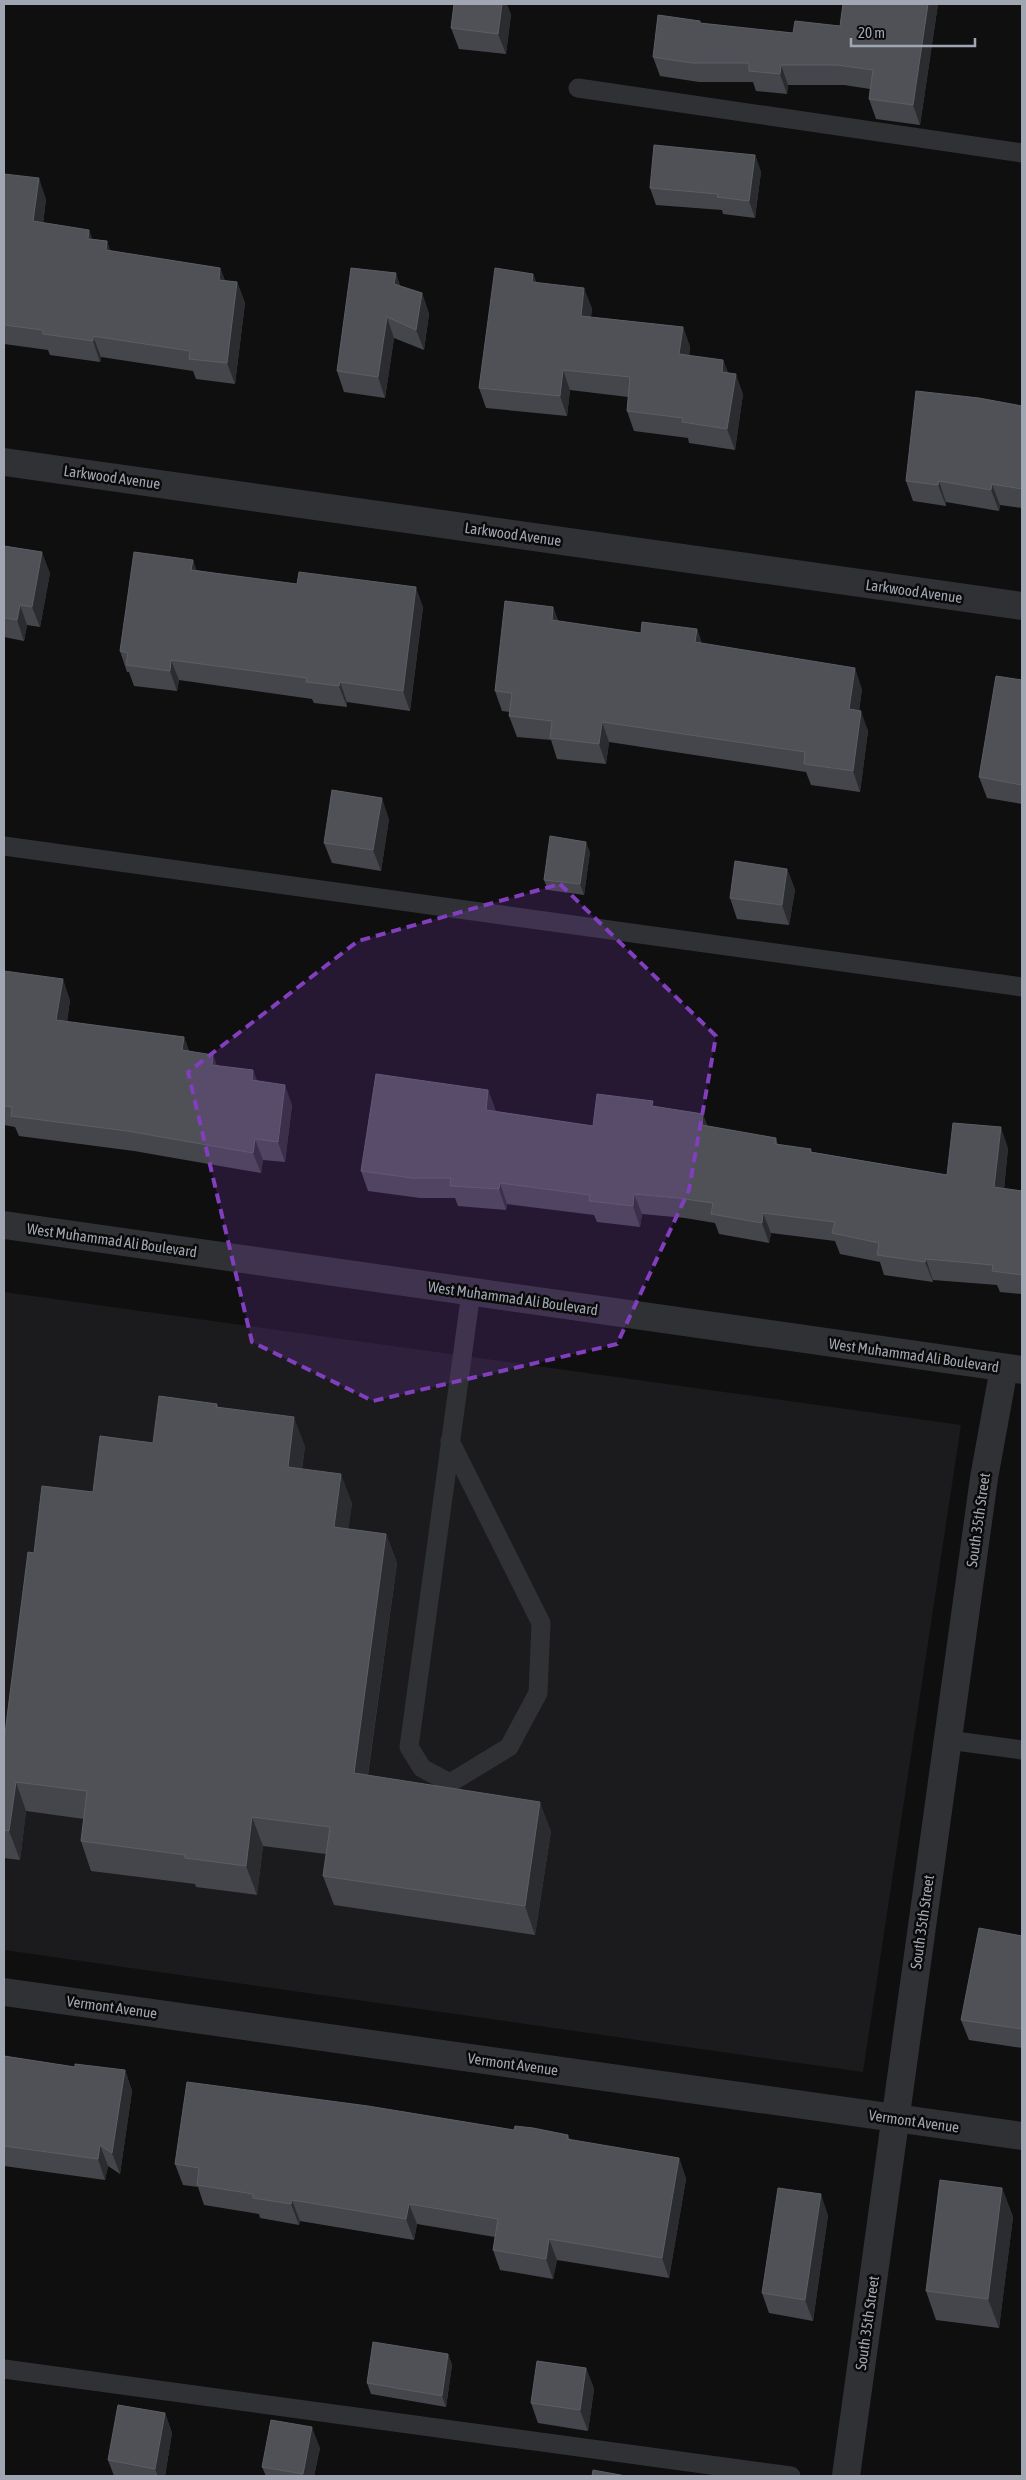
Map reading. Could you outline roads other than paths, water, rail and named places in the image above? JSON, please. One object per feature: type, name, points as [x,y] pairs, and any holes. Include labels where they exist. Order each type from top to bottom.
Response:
[{"type":"street","name":"Larkwood Avenue","points":[[4,462],[1022,606]]},
{"type":"street","name":"West Muhammad Ali Boulevard","points":[[4,1225],[1013,1369]]},
{"type":"street","name":"South 35th Street","points":[[846,2476],[984,1478],[1013,1369]]},
{"type":"street","name":"Vermont Avenue","points":[[4,1992],[1022,2136]]},
{"type":"lane","points":[[578,88],[1022,153]]},
{"type":"lane","points":[[4,846],[1022,987]]},
{"type":"lane","points":[[450,1441],[541,1623],[538,1693],[509,1747],[450,1783],[422,1768],[409,1747],[450,1441],[471,1292]]},
{"type":"lane","points":[[948,1740],[1022,1750]]},
{"type":"lane","points":[[4,2369],[791,2476]]}]
